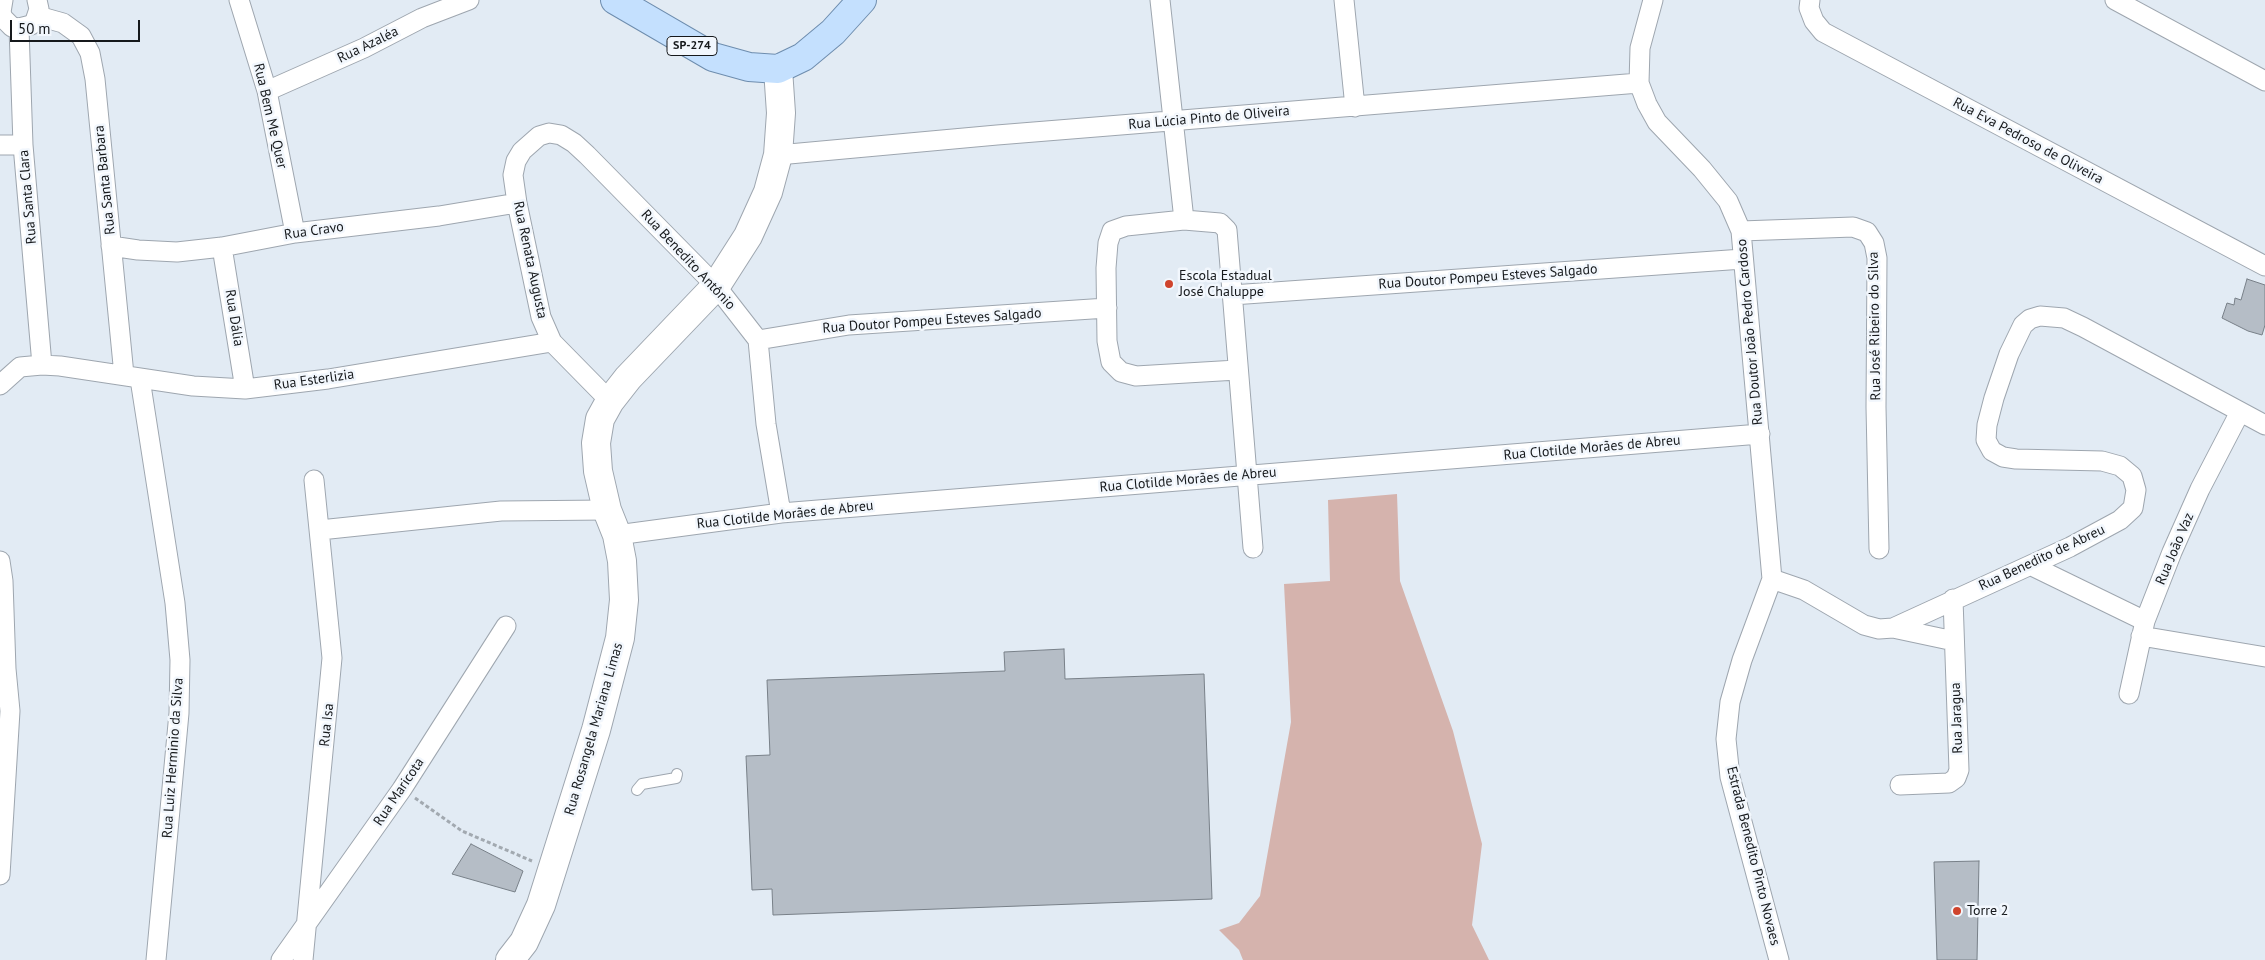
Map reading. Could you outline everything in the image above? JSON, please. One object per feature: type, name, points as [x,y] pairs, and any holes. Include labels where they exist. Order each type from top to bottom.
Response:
[{"type":"main road","name":"SP-274","points":[[614,0],[714,57],[749,67],[778,70]]},
{"type":"main road","points":[[778,70],[803,57],[833,32],[862,0]]},
{"type":"street","points":[[3,0],[1,6],[3,18],[12,27],[18,28],[31,25],[37,8]]},
{"type":"street","name":"Rua Bem Me Quer","points":[[239,0],[267,91],[295,233]]},
{"type":"street","name":"Rua Azaléa","points":[[267,91],[364,48],[422,18],[469,0]]},
{"type":"street","points":[[1160,0],[1184,220]]},
{"type":"street","points":[[1344,0],[1355,107]]},
{"type":"street","name":"Rua Doutor João Pedro Cardoso","points":[[1653,0],[1640,48],[1639,83],[1656,122],[1702,169],[1728,201],[1741,231],[1772,579]]},
{"type":"street","name":"Rua Eva Pedroso de Oliveira","points":[[1810,0],[1809,8],[1814,21],[1822,32],[2265,266]]},
{"type":"street","points":[[2115,0],[2265,81]]},
{"type":"street","name":"Rua Santa Barbara","points":[[37,8],[82,36],[90,52],[95,78],[111,246],[132,377]]},
{"type":"street","name":"Rua Santa Clara","points":[[18,28],[23,145],[42,365]]},
{"type":"street","name":"Rua Rosangela Mariana Limas","points":[[510,960],[524,942],[541,905],[553,870],[596,730],[620,638],[624,600],[622,561],[617,535],[607,510],[598,471],[596,443],[600,419],[610,401],[628,378],[716,286],[748,236],[768,192],[778,155],[781,113],[778,70]]},
{"type":"street","name":"Rua Lúcia Pinto de Oliveira","points":[[778,155],[997,135],[1639,83]]},
{"type":"street","name":"Rua Benedito Antônio","points":[[513,176],[516,161],[522,151],[539,136],[561,135],[574,143],[716,286],[758,340]]},
{"type":"street","points":[[0,145],[23,145]]},
{"type":"street","name":"Rua Renata Augusta","points":[[513,176],[541,317],[552,342]]},
{"type":"street","name":"Rua Cravo","points":[[111,246],[138,250],[177,252],[222,247],[295,233],[439,216],[517,203]]},
{"type":"street","points":[[1237,370],[1136,376],[1121,372],[1111,362],[1107,341],[1107,308],[1108,243],[1112,231],[1126,226],[1184,220],[1220,223],[1227,230],[1245,475],[1253,548]]},
{"type":"street","name":"Rua José Ribeiro do Silva","points":[[1741,231],[1853,227],[1867,232],[1874,243],[1877,258],[1879,549]]},
{"type":"street","name":"Rua Dália","points":[[222,247],[245,389]]},
{"type":"street","name":"Rua Doutor Pompeu Esteves Salgado","points":[[1232,295],[1743,259]]},
{"type":"street","name":"Rua Doutor Pompeu Esteves Salgado","points":[[758,340],[849,325],[1107,308]]},
{"type":"street","name":"Rua Benedito de Abreu","points":[[1892,628],[1953,599],[2032,566],[2120,520],[2132,508],[2136,490],[2132,476],[2120,466],[2102,461],[2003,457],[1992,450],[1986,440],[1987,425],[1994,398],[2017,335],[2023,325],[2030,319],[2040,316],[2064,318],[2265,424]]},
{"type":"street","points":[[758,340],[766,424],[781,513]]},
{"type":"street","points":[[552,342],[610,401]]},
{"type":"street","name":"Rua Esterlizia","points":[[0,385],[20,367],[42,365],[245,389],[328,380],[552,342]]},
{"type":"street","name":"Rua Luiz Herminio da Silva","points":[[132,377],[175,603],[180,660],[179,712],[156,960]]},
{"type":"street","name":"Rua João Vaz","points":[[2129,694],[2143,628],[2184,525],[2240,412]]},
{"type":"street","name":"Rua Clotilde Morães de Abreu","points":[[617,535],[781,513],[1760,434]]},
{"type":"street","name":"Rua Isa","points":[[308,925],[332,658],[314,480]]},
{"type":"street","points":[[320,530],[501,512],[607,510]]},
{"type":"street","points":[[0,561],[2,638],[10,710],[0,875]]},
{"type":"street","points":[[2032,566],[2143,628],[2265,657]]},
{"type":"street","points":[[1772,579],[1804,590],[1864,625],[1878,629],[1892,628],[1954,641]]},
{"type":"street","name":"Estrada Benedito Pinto Novaes","points":[[1772,579],[1732,693],[1726,739],[1730,777],[1779,960]]},
{"type":"street","name":"Rua Jaragua","points":[[1900,785],[1949,783],[1956,778],[1959,770],[1953,599]]},
{"type":"street","name":"Rua Maricota","points":[[303,960],[308,925],[402,789],[506,626]]},
{"type":"street","points":[[281,960],[308,925]]},
{"type":"lane","points":[[636,790],[642,784],[676,778],[677,774]]},
{"type":"path","points":[[402,789],[462,831],[553,870]]},
{"type":"shaded area","points":[[1397,494],[1400,581],[1453,731],[1482,844],[1472,925],[1489,960],[1243,960],[1239,950],[1219,930],[1239,923],[1260,896],[1291,722],[1284,584],[1330,581],[1328,500]]},
{"type":"building","points":[[2247,279],[2265,285],[2265,325],[2262,335],[2248,331],[2222,318],[2227,303],[2234,305],[2235,298],[2241,300]]},
{"type":"building","points":[[1064,649],[1065,679],[1204,674],[1212,899],[773,915],[772,889],[752,890],[746,756],[770,755],[767,680],[1005,671],[1004,652]]},
{"type":"building","points":[[471,844],[523,871],[515,892],[452,874]]},
{"type":"building","name":"Torre 2","points":[[1979,861],[1977,960],[1937,960],[1934,862]]},
{"type":"place","name":"Escola Estadual José Chaluppe","points":[[1169,284]]},
{"type":"place","name":"Torre 2","points":[[1957,911]]}]
